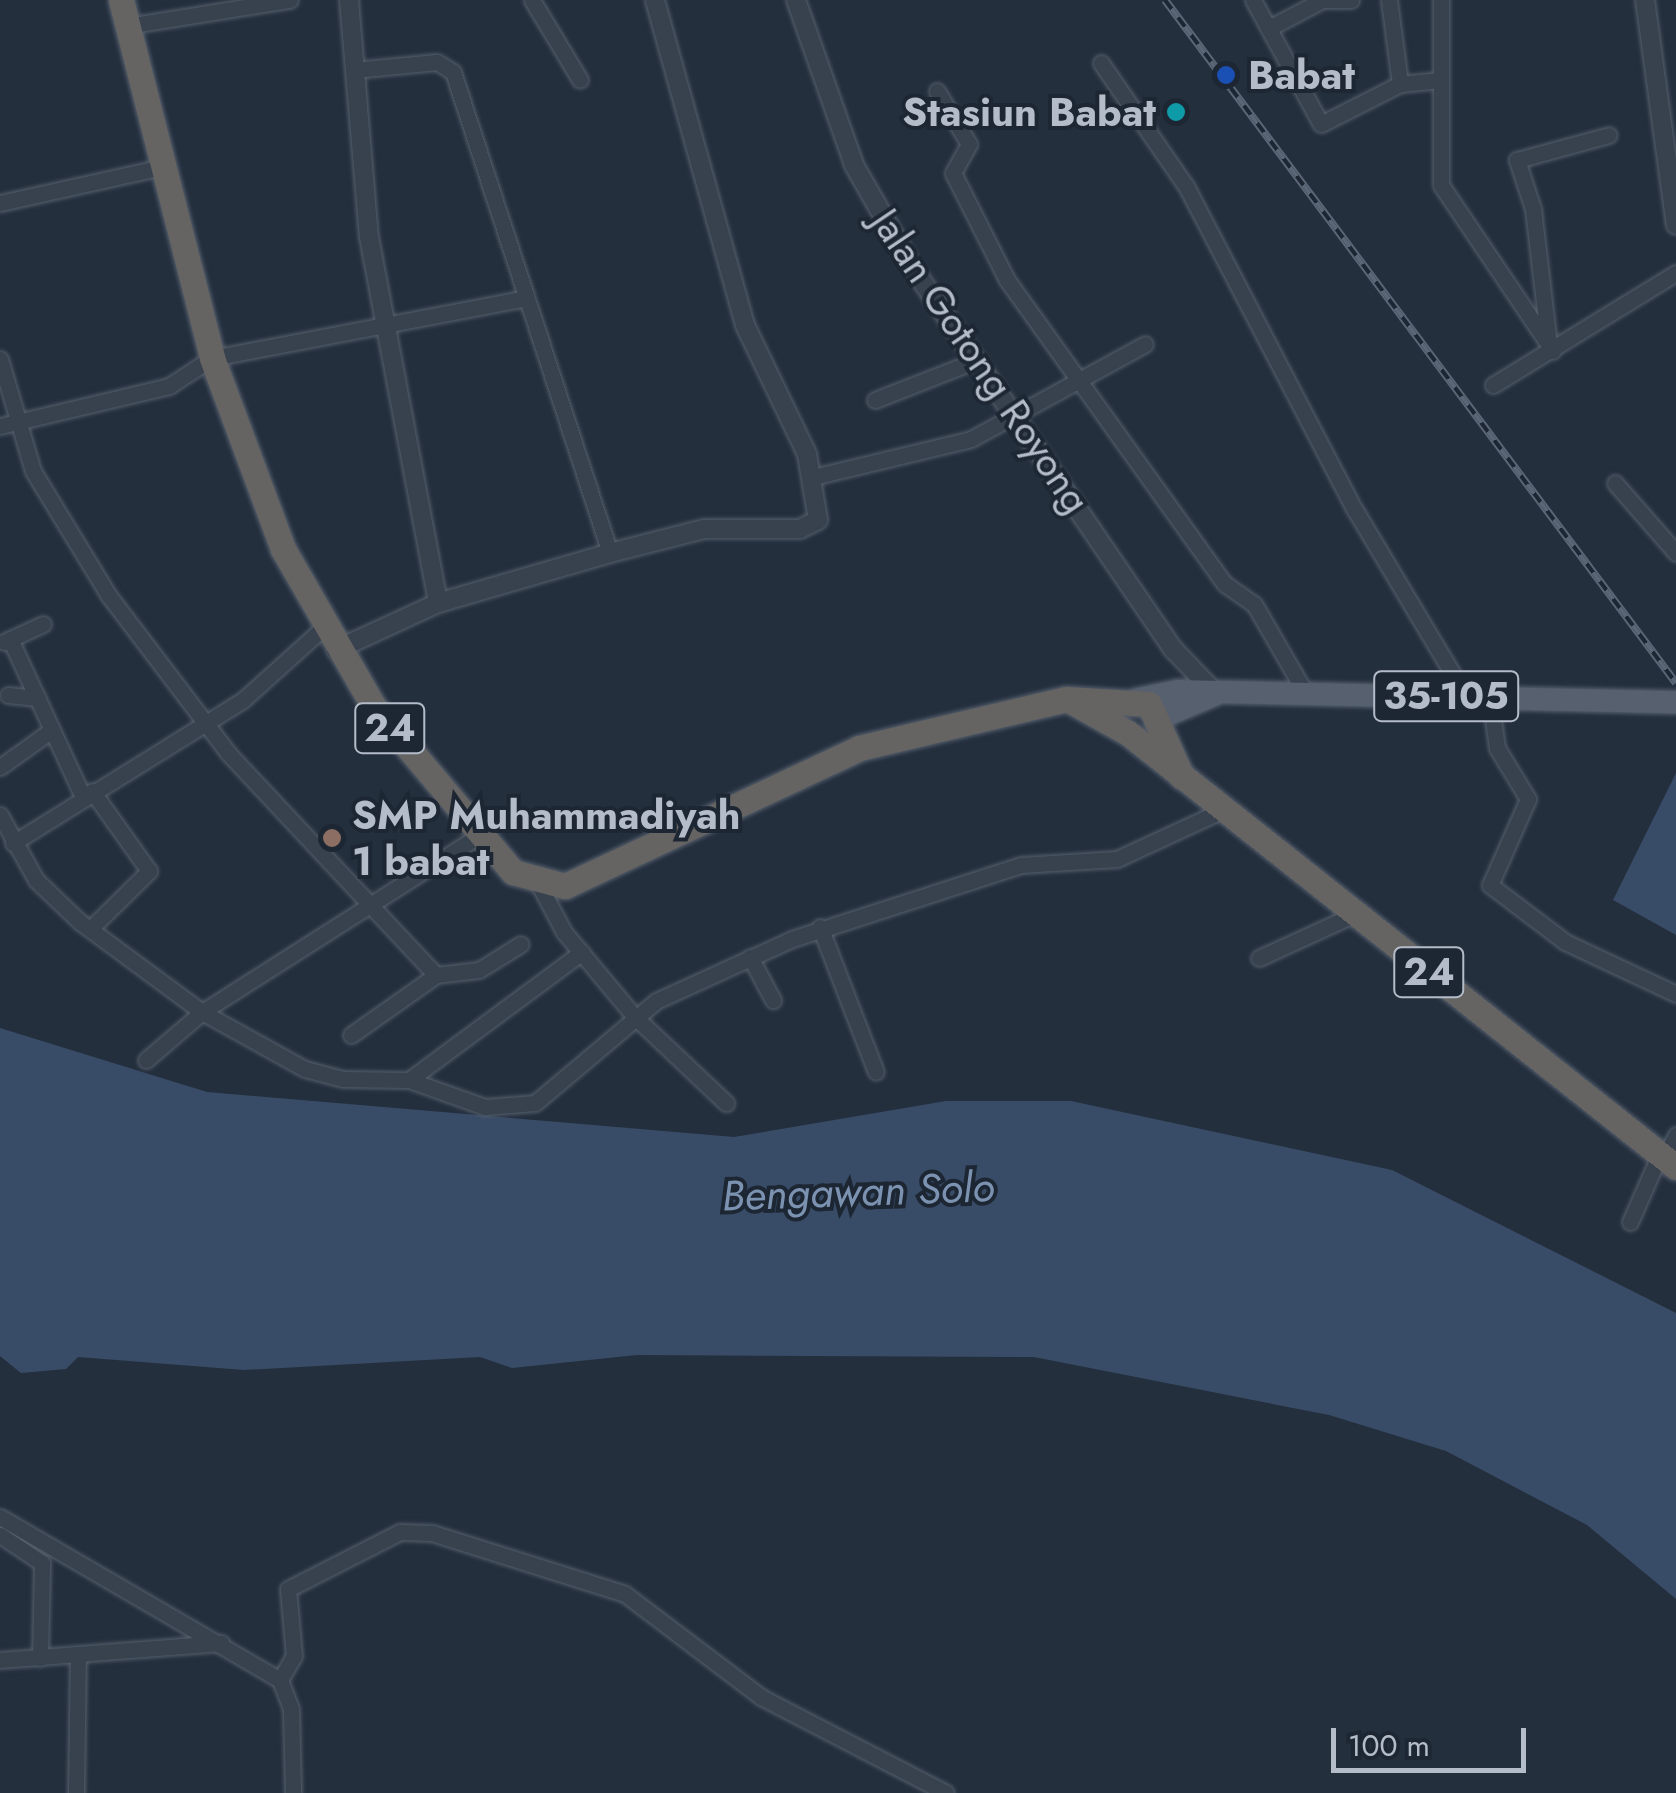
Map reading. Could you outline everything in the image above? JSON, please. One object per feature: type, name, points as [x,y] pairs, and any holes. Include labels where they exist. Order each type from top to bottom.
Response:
[{"type":"highway","name":"24","points":[[120,0],[212,358],[238,444],[330,639],[478,836],[513,872],[537,881]]},
{"type":"highway","name":"24","points":[[1066,699],[1128,733],[1355,914],[1669,1154]]},
{"type":"highway","points":[[537,881],[583,879],[859,748],[1066,699],[1135,700]]},
{"type":"highway","name":"24","points":[[1135,700],[1154,720],[1182,777]]},
{"type":"highway","points":[[1135,700],[1120,714],[1128,733],[1145,734],[1154,720]]},
{"type":"main road","name":"35-105","points":[[1154,720],[1216,694]]},
{"type":"main road","name":"35-105","points":[[1135,700],[1216,694],[1306,694],[1676,702]]},
{"type":"street","points":[[127,26],[290,0]]},
{"type":"street","points":[[348,0],[384,326],[438,603]]},
{"type":"street","points":[[532,0],[580,80]]},
{"type":"street","points":[[12,843],[204,725],[330,639],[438,603],[704,529],[813,526],[812,476],[745,325],[655,0]]},
{"type":"street","name":"Jalan Gotong Royong","points":[[796,0],[859,174],[977,360],[1174,650],[1216,694]]},
{"type":"street","points":[[1253,0],[1321,124],[1400,84],[1440,80]]},
{"type":"street","points":[[1268,28],[1323,0],[1350,0]]},
{"type":"street","points":[[1389,0],[1400,84]]},
{"type":"street","points":[[1441,0],[1441,185],[1551,348]]},
{"type":"street","points":[[1645,0],[1676,225]]},
{"type":"street","points":[[1101,63],[1186,186],[1355,510],[1466,696]]},
{"type":"street","points":[[354,70],[448,64],[610,553]]},
{"type":"street","points":[[937,91],[970,144],[952,168],[958,185],[1007,280],[1083,378],[1225,584],[1254,604],[1306,694]]},
{"type":"street","points":[[1551,348],[1531,198],[1517,160],[1608,135]]},
{"type":"street","points":[[0,203],[163,166]]},
{"type":"street","points":[[1492,385],[1676,273]]},
{"type":"street","points":[[8,423],[169,386],[212,358],[526,298]]},
{"type":"street","points":[[812,476],[1019,418],[1145,344]]},
{"type":"street","points":[[0,359],[8,423],[109,596],[204,725],[368,907],[436,975]]},
{"type":"street","points":[[875,400],[977,360]]},
{"type":"street","points":[[1616,483],[1676,553]]},
{"type":"street","points":[[43,624],[5,641],[38,698],[49,732],[87,794],[150,871],[90,929]]},
{"type":"street","points":[[0,678],[4,698],[38,698]]},
{"type":"street","points":[[1490,697],[1497,748],[1528,799],[1490,885],[1565,942],[1676,994]]},
{"type":"street","points":[[0,767],[49,732]]},
{"type":"street","points":[[0,816],[36,880],[90,929],[202,1012],[305,1069],[408,1080],[484,1106],[535,1103],[640,1021],[656,1001],[820,927],[1020,865],[1117,859],[1223,810]]},
{"type":"street","points":[[146,1060],[202,1012],[478,836]]},
{"type":"street","points":[[537,881],[582,952],[640,1021],[726,1103]]},
{"type":"street","points":[[1260,958],[1355,914]]},
{"type":"street","points":[[820,927],[876,1072]]},
{"type":"street","points":[[350,1035],[436,975],[479,970],[522,944]]},
{"type":"street","points":[[408,1080],[582,952]]},
{"type":"street","points":[[750,956],[774,1000]]},
{"type":"street","points":[[1630,1222],[1669,1154]]},
{"type":"street","points":[[0,1517],[280,1680],[291,1709],[293,1793]]},
{"type":"street","points":[[280,1680],[294,1656],[288,1588],[400,1532],[432,1534],[625,1594],[762,1696],[946,1793]]},
{"type":"street","points":[[0,1536],[42,1563],[40,1658]]},
{"type":"street","points":[[0,1660],[220,1642]]},
{"type":"street","points":[[76,1793],[78,1656]]},
{"type":"water","points":[[1676,773],[1676,935],[1613,900]]},
{"type":"water","name":"Bengawan Solo","points":[[0,1028],[207,1092],[734,1137],[946,1101],[1071,1101],[1392,1170],[1676,1313],[1676,1599],[1587,1525],[1446,1451],[1329,1415],[1034,1357],[637,1355],[512,1368],[480,1357],[244,1370],[78,1357],[66,1369],[21,1373],[0,1356]]},
{"type":"railway","points":[[1165,0],[1676,683]]},
{"type":"place","name":"Babat","points":[[1226,75]]},
{"type":"place","name":"Stasiun Babat","points":[[1176,112]]},
{"type":"place","name":"SMP Muhammadiyah 1 babat","points":[[332,838]]}]
